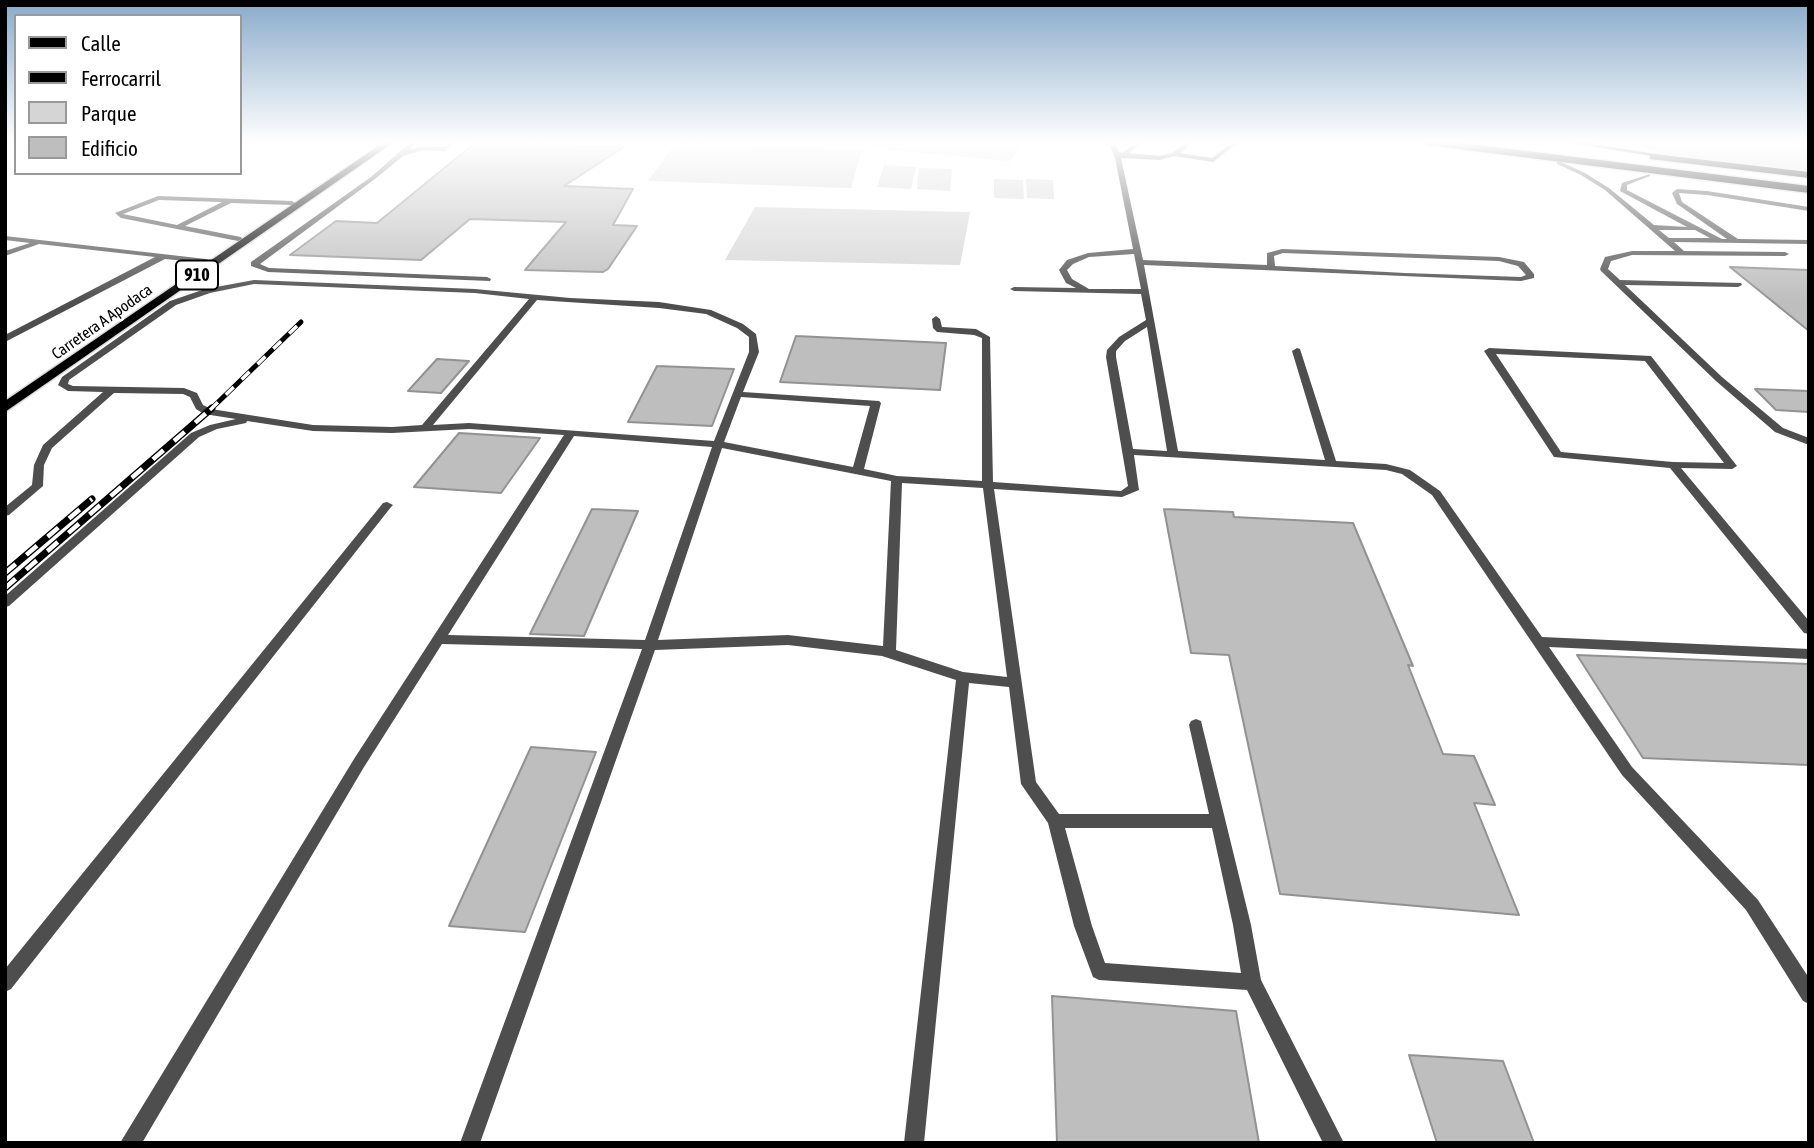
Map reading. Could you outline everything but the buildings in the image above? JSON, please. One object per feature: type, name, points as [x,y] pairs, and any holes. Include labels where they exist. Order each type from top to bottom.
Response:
[{"type":"main road","name":"910","points":[[5,398],[303,196]]},
{"type":"main road","name":"Carretera A Apodaca","points":[[5,408],[312,196]]},
{"type":"lane","points":[[349,196],[254,264],[268,270],[487,279]]},
{"type":"lane","points":[[1127,196],[1173,454]]},
{"type":"lane","points":[[1615,196],[1681,252]]},
{"type":"lane","points":[[1632,196],[1721,241]]},
{"type":"lane","points":[[1675,196],[1679,203],[1735,242]]},
{"type":"lane","points":[[1723,196],[1809,209]]},
{"type":"lane","points":[[238,240],[121,216],[119,213],[158,198],[292,203]]},
{"type":"lane","points":[[178,227],[229,202]]},
{"type":"lane","points":[[1651,227],[1696,229]]},
{"type":"lane","points":[[5,237],[206,261]]},
{"type":"lane","points":[[1666,240],[1806,244]]},
{"type":"lane","points":[[5,254],[38,243]]},
{"type":"lane","points":[[1087,291],[1069,281],[1063,270],[1070,262],[1097,253],[1271,268],[1521,279],[1531,276],[1521,264],[1510,261],[1277,251],[1270,255],[1271,268]]},
{"type":"lane","points":[[1786,254],[1632,253],[1608,259],[1604,269],[1719,379],[1779,430],[1809,442]]},
{"type":"lane","points":[[1393,255],[1405,275]]},
{"type":"lane","points":[[5,339],[162,257]]},
{"type":"lane","points":[[470,1143],[650,645],[718,444],[754,352],[755,341],[748,331],[726,319],[708,313],[659,305],[511,293],[254,282],[190,296],[158,312],[63,382],[71,389],[188,392],[194,395],[204,410],[332,430],[469,426],[571,432],[718,444],[897,479],[1122,494],[1133,490],[1135,486],[1111,358],[1112,350],[1122,339],[1150,321]]},
{"type":"lane","points":[[1618,282],[1738,285]]},
{"type":"lane","points":[[1014,289],[1146,292]]},
{"type":"lane","points":[[426,428],[536,297]]},
{"type":"lane","points":[[936,318],[937,328],[940,330],[976,332],[986,337],[988,485],[1029,784],[1055,821],[1083,926],[1100,971],[1252,982]]},
{"type":"lane","points":[[1297,351],[1331,463]]},
{"type":"lane","points":[[1673,465],[1732,466],[1648,358],[1489,351],[1558,456],[1673,465],[1809,630]]},
{"type":"lane","points":[[5,513],[37,486],[39,465],[47,447],[111,390]]},
{"type":"lane","points":[[737,394],[876,403],[858,471]]},
{"type":"lane","points":[[5,603],[195,435],[214,427],[253,419]]},
{"type":"lane","points":[[130,1143],[359,764],[571,432]]},
{"type":"lane","points":[[1129,452],[1386,467],[1406,472],[1436,493],[1627,771],[1752,905],[1809,995]]},
{"type":"lane","points":[[889,653],[897,479]]},
{"type":"lane","points":[[5,983],[387,505]]},
{"type":"lane","points":[[440,639],[650,645],[788,640],[889,653],[963,677],[1015,683]]},
{"type":"lane","points":[[1539,642],[1809,654]]},
{"type":"lane","points":[[914,1143],[963,677]]},
{"type":"lane","points":[[1196,725],[1252,982],[1334,1143]]},
{"type":"lane","points":[[1055,821],[1218,821]]},
{"type":"green space","points":[[994,196],[1024,196],[1024,199],[994,198]]},
{"type":"green space","points":[[1027,196],[1054,196],[1054,199],[1027,198]]},
{"type":"green space","points":[[755,207],[970,212],[960,265],[725,260]]},
{"type":"railway","points":[[210,410],[301,322]]},
{"type":"railway","points":[[5,588],[212,408]]},
{"type":"railway","points":[[5,573],[92,499]]}]
